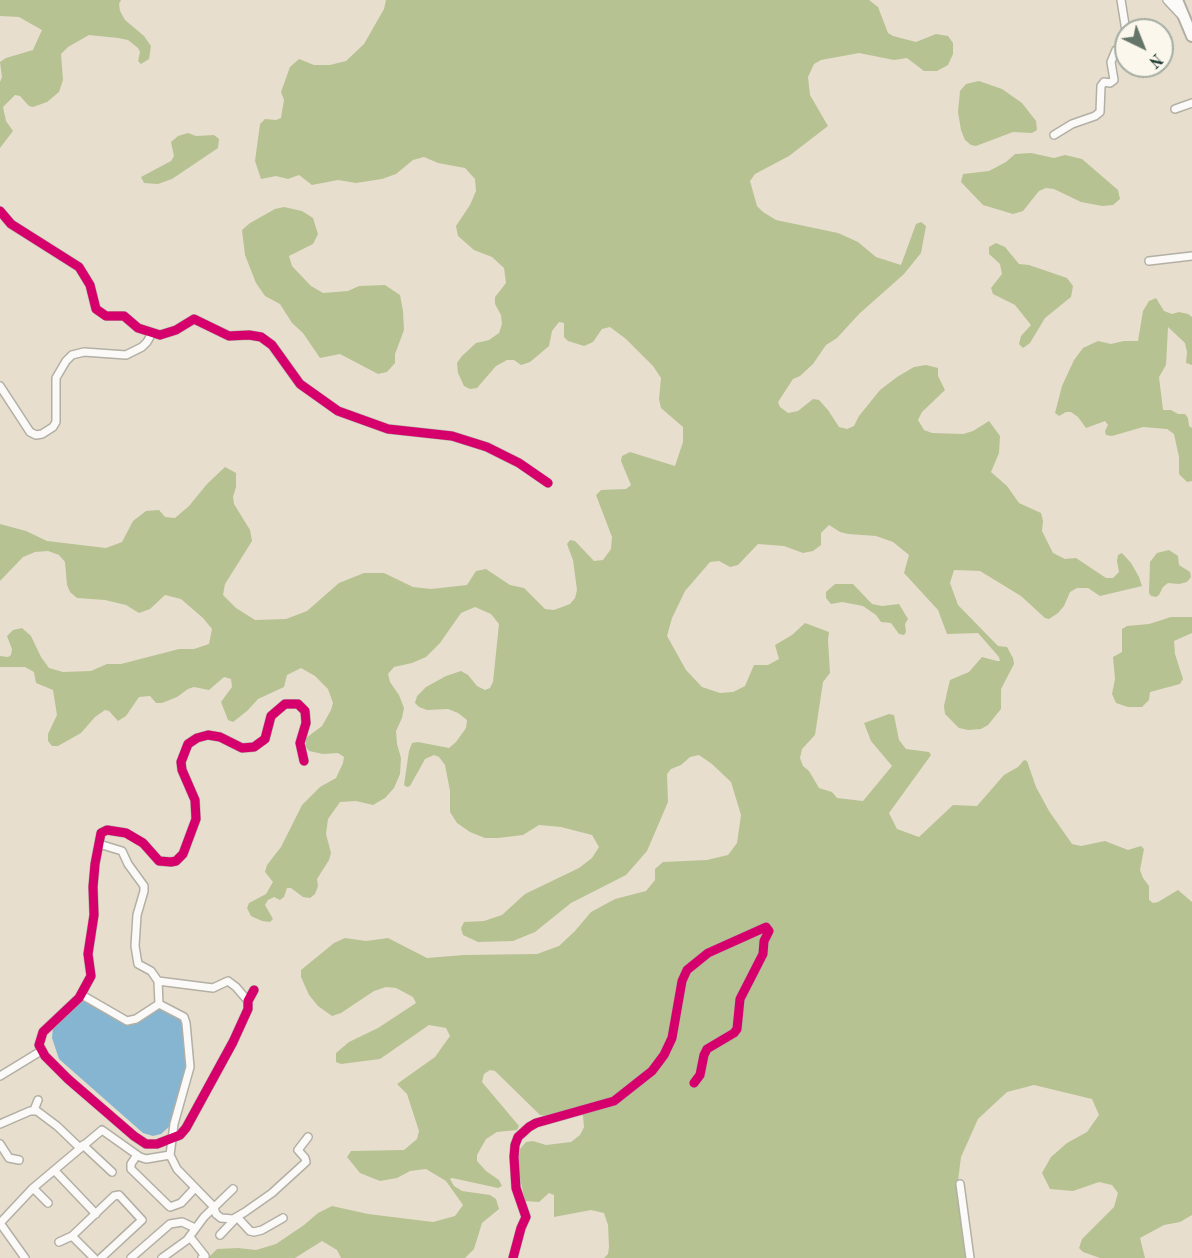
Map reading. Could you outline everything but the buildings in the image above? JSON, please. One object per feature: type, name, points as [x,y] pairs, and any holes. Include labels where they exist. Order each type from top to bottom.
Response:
[{"type":"main road","points":[[1177,0],[1192,36]]},
{"type":"street","points":[[1120,0],[1123,18]]},
{"type":"street","points":[[1167,0],[1183,17]]},
{"type":"street","points":[[1054,135],[1100,112],[1101,86],[1104,82],[1110,83],[1114,80],[1111,62],[1114,55]]},
{"type":"street","points":[[1175,109],[1192,103]]},
{"type":"street","points":[[0,211],[11,224],[79,267],[90,285],[96,309],[101,313],[111,317],[124,316],[133,326],[152,333],[169,333],[194,319],[229,336],[249,335],[261,338],[272,345],[300,384],[338,411],[388,429],[452,436],[487,447],[519,463],[548,483]]},
{"type":"street","points":[[1149,261],[1192,256]]},
{"type":"street","points":[[0,386],[30,432],[36,435],[42,434],[53,427],[56,422],[56,378],[72,355],[84,352],[126,355],[142,347],[152,333]]},
{"type":"street","points":[[254,990],[233,1042],[202,1102],[183,1132],[151,1145],[140,1141],[68,1079],[41,1051],[39,1042],[43,1032],[82,995],[91,976],[88,954],[94,915],[94,879],[100,836],[104,831],[126,833],[144,843],[159,861],[171,862],[180,858],[193,828],[197,810],[193,792],[182,770],[181,762],[185,750],[198,738],[214,736],[242,748],[254,747],[265,739],[269,722],[275,711],[285,704],[293,703],[302,708],[306,717],[300,743],[304,760]]},
{"type":"street","points":[[99,844],[122,851],[128,864],[141,881],[144,891],[137,915],[135,955],[138,964],[151,971],[158,981],[159,1004]]},
{"type":"street","points":[[513,1258],[526,1217],[516,1188],[514,1157],[518,1137],[536,1124],[614,1101],[652,1071],[664,1055],[672,1038],[682,981],[687,970],[708,953],[759,929],[769,928],[764,940],[763,954],[740,999],[737,1029],[707,1048],[700,1075],[694,1083]]},
{"type":"street","points":[[158,981],[213,988],[228,981],[248,1001]]},
{"type":"street","points":[[82,995],[127,1021],[136,1019],[159,1004]]},
{"type":"street","points":[[159,1004],[184,1017],[190,1054],[190,1067],[174,1124],[170,1155],[177,1169],[214,1207],[216,1214],[221,1218],[237,1217]]},
{"type":"street","points":[[0,1076],[41,1051]]},
{"type":"street","points":[[34,1110],[38,1100]]},
{"type":"street","points":[[0,1124],[34,1110],[40,1112],[112,1172]]},
{"type":"street","points":[[25,1258],[0,1223],[33,1188],[55,1172],[102,1130],[146,1159],[170,1155]]},
{"type":"street","points":[[220,1235],[237,1217],[272,1193],[306,1162],[297,1150],[308,1137]]},
{"type":"street","points":[[0,1144],[9,1158],[19,1160]]},
{"type":"street","points":[[137,1155],[131,1164],[131,1169],[170,1207],[181,1203],[195,1188]]},
{"type":"street","points":[[55,1172],[96,1214]]},
{"type":"street","points":[[960,1184],[970,1258]]},
{"type":"street","points":[[33,1188],[48,1203]]},
{"type":"street","points":[[107,1188],[114,1196]]},
{"type":"street","points":[[162,1258],[190,1237],[195,1228],[233,1189]]},
{"type":"street","points":[[59,1242],[72,1236],[114,1196],[119,1195],[142,1220],[101,1258]]},
{"type":"street","points":[[237,1217],[250,1231],[254,1232],[284,1218]]},
{"type":"street","points":[[131,1258],[170,1224],[182,1222],[195,1228]]},
{"type":"street","points":[[72,1236],[94,1258]]},
{"type":"street","points":[[190,1237],[205,1256],[202,1258]]},
{"type":"green space","points":[[0,0],[121,0],[120,11],[125,20],[144,36],[151,46],[149,59],[141,64],[138,61],[140,52],[138,48],[128,40],[118,38],[89,35],[68,47],[61,54],[63,80],[59,92],[47,102],[33,107],[29,106],[20,96],[15,95],[3,107],[6,121],[13,131],[0,148],[0,82],[2,77],[0,62],[33,50],[42,30],[19,17],[0,16]]},
{"type":"green space","points":[[386,0],[869,0],[878,7],[888,33],[893,36],[916,42],[936,34],[948,36],[953,43],[953,54],[948,65],[937,71],[924,71],[907,58],[894,60],[859,53],[821,60],[814,64],[808,77],[810,95],[828,126],[789,156],[755,174],[750,181],[757,206],[776,220],[838,233],[858,242],[876,257],[901,265],[916,224],[921,222],[926,226],[921,253],[904,274],[859,314],[837,338],[826,345],[813,364],[793,379],[778,402],[780,407],[788,413],[798,411],[813,399],[819,400],[839,427],[847,429],[854,426],[859,416],[880,390],[897,377],[914,367],[926,365],[938,368],[938,376],[945,390],[922,412],[918,420],[924,430],[932,433],[963,434],[989,421],[1000,436],[999,453],[991,472],[1007,486],[1019,503],[1041,513],[1042,531],[1053,553],[1065,559],[1076,558],[1106,578],[1113,578],[1119,572],[1117,561],[1118,555],[1122,553],[1131,563],[1142,586],[1100,596],[1088,588],[1077,588],[1070,592],[1058,613],[1049,619],[1021,596],[980,571],[954,570],[950,583],[958,605],[998,646],[1007,647],[1013,658],[1014,664],[1001,689],[1001,709],[988,725],[981,729],[959,728],[945,714],[944,706],[950,680],[969,672],[982,657],[1000,661],[999,657],[978,633],[947,634],[938,610],[904,573],[909,555],[893,542],[876,536],[848,534],[829,525],[821,533],[821,545],[813,551],[803,553],[784,546],[758,544],[738,565],[730,567],[719,561],[710,562],[685,591],[672,618],[667,636],[686,670],[702,687],[720,693],[733,692],[745,686],[754,665],[768,665],[779,659],[775,645],[792,635],[805,623],[829,632],[830,673],[823,682],[815,735],[802,749],[800,758],[819,788],[832,792],[837,798],[863,801],[892,766],[871,741],[864,723],[889,714],[894,715],[899,740],[906,749],[929,752],[931,755],[889,813],[897,829],[919,837],[953,805],[977,806],[1004,775],[1018,767],[1024,760],[1027,761],[1036,787],[1049,811],[1072,844],[1081,846],[1105,841],[1128,850],[1141,846],[1144,849],[1140,870],[1149,886],[1149,900],[1153,903],[1158,902],[1178,890],[1192,902],[1192,1215],[1180,1222],[1164,1225],[1140,1238],[1145,1258],[1100,1258],[1083,1252],[1079,1248],[1082,1239],[1114,1207],[1118,1193],[1112,1185],[1099,1182],[1073,1191],[1050,1189],[1042,1173],[1051,1157],[1067,1143],[1087,1132],[1099,1115],[1092,1099],[1034,1085],[1007,1092],[978,1119],[961,1157],[958,1181],[962,1233],[969,1258],[604,1258],[608,1254],[609,1247],[608,1225],[604,1213],[591,1210],[554,1217],[554,1195],[549,1193],[539,1202],[525,1201],[517,1165],[520,1149],[526,1142],[533,1141],[546,1145],[571,1142],[580,1135],[584,1127],[583,1116],[575,1107],[555,1114],[540,1115],[495,1071],[490,1070],[484,1074],[482,1082],[519,1126],[517,1130],[497,1132],[486,1139],[477,1155],[477,1161],[499,1180],[502,1186],[498,1188],[450,1179],[454,1186],[462,1191],[490,1195],[496,1199],[499,1209],[482,1223],[474,1249],[465,1258],[341,1258],[337,1250],[322,1241],[295,1258],[208,1258],[217,1249],[256,1250],[276,1244],[318,1213],[332,1206],[368,1214],[433,1222],[455,1216],[463,1205],[446,1181],[426,1169],[410,1171],[397,1178],[380,1181],[360,1173],[347,1157],[351,1151],[404,1150],[417,1139],[419,1131],[407,1094],[397,1084],[435,1057],[450,1036],[446,1028],[429,1025],[380,1059],[341,1064],[336,1062],[336,1053],[349,1042],[378,1028],[416,1003],[413,997],[396,988],[386,987],[374,991],[341,1013],[332,1016],[318,1006],[309,995],[301,977],[301,970],[334,943],[345,938],[366,941],[388,938],[427,958],[537,954],[559,946],[591,912],[615,899],[646,891],[655,880],[655,869],[663,862],[707,860],[728,855],[737,843],[741,815],[731,782],[699,755],[690,757],[667,774],[668,802],[647,851],[626,875],[571,903],[535,932],[513,941],[478,942],[463,935],[461,928],[464,922],[484,921],[502,915],[525,894],[579,868],[592,858],[599,847],[592,835],[561,827],[539,825],[523,835],[498,838],[485,838],[470,832],[457,823],[450,812],[450,791],[445,765],[439,757],[434,755],[425,759],[410,786],[404,785],[412,743],[449,748],[466,728],[467,720],[458,713],[448,709],[427,710],[419,707],[415,703],[417,696],[426,687],[461,671],[468,675],[477,686],[485,690],[490,688],[493,682],[499,624],[491,614],[475,607],[461,613],[440,643],[426,657],[394,667],[388,674],[404,708],[396,731],[401,758],[400,774],[394,788],[385,798],[373,805],[356,801],[340,802],[328,819],[326,834],[331,853],[317,879],[318,886],[315,894],[310,898],[303,897],[291,888],[287,888],[284,897],[280,900],[274,897],[268,900],[265,905],[273,919],[270,922],[262,921],[251,916],[247,908],[249,903],[266,894],[273,882],[265,872],[267,865],[281,847],[302,805],[320,787],[336,778],[343,763],[344,757],[338,753],[323,754],[309,751],[306,747],[306,738],[322,726],[333,703],[328,689],[315,676],[301,668],[287,675],[284,687],[258,699],[233,722],[228,720],[221,702],[232,687],[231,679],[224,677],[209,690],[194,687],[162,703],[156,703],[150,696],[139,697],[126,716],[118,721],[109,711],[105,710],[95,717],[81,733],[58,746],[52,746],[48,741],[48,734],[57,715],[53,690],[36,683],[34,672],[25,667],[0,667],[0,656],[11,655],[12,649],[7,636],[13,630],[22,628],[31,636],[49,668],[63,672],[91,671],[107,664],[121,664],[179,649],[194,649],[209,644],[212,629],[181,599],[165,595],[150,609],[139,613],[126,605],[105,600],[77,598],[70,592],[67,585],[65,562],[59,555],[48,551],[35,552],[23,557],[0,581],[0,524],[26,531],[47,541],[106,548],[122,542],[133,521],[146,511],[159,510],[165,517],[175,518],[225,467],[236,473],[234,504],[250,530],[252,541],[225,584],[223,595],[236,608],[255,620],[286,619],[307,611],[339,583],[364,573],[384,573],[413,587],[431,589],[467,585],[476,571],[486,569],[510,585],[524,588],[545,609],[554,610],[570,604],[577,590],[573,560],[567,544],[570,540],[575,541],[594,561],[603,560],[611,549],[612,537],[596,495],[601,490],[626,489],[631,485],[621,461],[622,456],[630,452],[675,466],[683,442],[683,427],[661,408],[659,399],[661,378],[653,366],[626,339],[610,327],[602,329],[593,342],[584,346],[568,341],[564,337],[564,323],[559,322],[552,331],[549,346],[530,362],[521,365],[514,360],[507,360],[496,366],[477,388],[470,389],[464,386],[458,373],[457,363],[476,343],[489,340],[499,333],[502,324],[501,315],[495,304],[495,297],[506,283],[504,268],[492,257],[474,250],[458,236],[456,226],[476,191],[475,179],[465,168],[438,163],[424,157],[413,160],[396,174],[382,179],[356,183],[338,180],[312,185],[299,175],[288,179],[276,176],[261,179],[255,161],[260,124],[265,119],[281,118],[284,100],[281,92],[290,67],[299,59],[314,65],[330,65],[346,61],[364,44],[384,9]]},
{"type":"green space","points":[[979,81],[1002,89],[1022,103],[1036,121],[1037,130],[1032,133],[1013,132],[976,146],[965,140],[958,112],[960,91],[966,84]]},
{"type":"green space","points":[[188,133],[196,136],[214,135],[219,139],[218,148],[172,179],[158,184],[144,183],[141,177],[171,161],[174,156],[171,142],[178,136]]},
{"type":"green space","points":[[1031,153],[1054,158],[1065,155],[1082,159],[1118,190],[1120,199],[1113,205],[1102,206],[1081,202],[1054,189],[1046,188],[1039,191],[1023,211],[1013,214],[983,205],[961,182],[963,174],[989,171],[1015,154]]},
{"type":"green space","points":[[284,207],[302,211],[313,218],[318,234],[313,244],[289,256],[292,266],[311,286],[323,293],[348,291],[359,286],[385,285],[400,295],[404,330],[395,354],[395,363],[387,372],[378,374],[340,354],[320,358],[280,304],[265,296],[256,283],[245,255],[242,230],[275,209]]},
{"type":"green space","points":[[996,243],[1005,247],[1019,264],[1029,265],[1067,278],[1073,286],[1071,297],[1045,318],[1030,343],[1023,348],[1019,344],[1021,336],[1031,325],[1015,305],[993,294],[991,288],[1002,274],[1000,264],[989,254],[989,247]]},
{"type":"green space","points":[[1156,298],[1164,311],[1172,314],[1179,312],[1192,317],[1192,365],[1186,363],[1185,343],[1168,327],[1166,365],[1159,377],[1163,410],[1185,414],[1192,428],[1192,481],[1187,482],[1179,474],[1179,457],[1174,434],[1167,429],[1143,427],[1112,436],[1106,435],[1108,425],[1105,421],[1086,428],[1071,412],[1059,416],[1055,413],[1062,386],[1074,360],[1083,348],[1098,341],[1111,344],[1138,341],[1143,311],[1149,301]]},
{"type":"green space","points":[[1169,550],[1178,556],[1179,565],[1190,572],[1191,577],[1187,582],[1168,583],[1159,595],[1151,596],[1149,593],[1150,562],[1157,553]]},
{"type":"green space","points":[[835,584],[853,584],[872,604],[882,606],[899,604],[908,619],[904,635],[899,634],[891,623],[881,622],[876,615],[863,606],[842,602],[831,604],[826,598],[826,592]]},
{"type":"green space","points":[[1171,617],[1192,617],[1192,633],[1174,641],[1175,654],[1183,679],[1180,684],[1150,692],[1149,700],[1142,707],[1128,707],[1116,703],[1112,694],[1115,679],[1113,657],[1122,652],[1122,629]]},
{"type":"water","points":[[84,1000],[126,1024],[135,1022],[160,1008],[183,1022],[187,1059],[185,1072],[171,1125],[161,1134],[153,1136],[143,1133],[59,1059],[52,1038],[53,1026]]},
{"type":"cycle path","points":[[0,211],[11,224],[79,267],[90,285],[96,309],[106,316],[124,316],[138,328],[160,335],[176,330],[194,319],[229,336],[261,337],[272,345],[300,384],[338,411],[388,429],[452,436],[487,447],[519,463],[548,483]]},
{"type":"cycle path","points":[[254,990],[233,1042],[186,1128],[180,1135],[157,1144],[146,1144],[134,1136],[68,1079],[45,1056],[39,1045],[43,1032],[79,998],[91,976],[88,954],[94,915],[95,864],[101,833],[107,830],[126,833],[143,843],[159,861],[176,861],[183,854],[196,819],[195,800],[182,770],[181,762],[188,744],[208,735],[220,737],[242,748],[254,747],[265,739],[271,716],[285,704],[298,704],[305,711],[306,723],[300,743],[304,761]]},
{"type":"cycle path","points":[[513,1258],[526,1217],[516,1188],[514,1157],[518,1137],[536,1123],[614,1101],[652,1071],[664,1055],[672,1038],[682,981],[687,970],[708,953],[766,927],[769,931],[764,941],[763,954],[740,999],[737,1029],[707,1049],[700,1075],[694,1083]]}]
